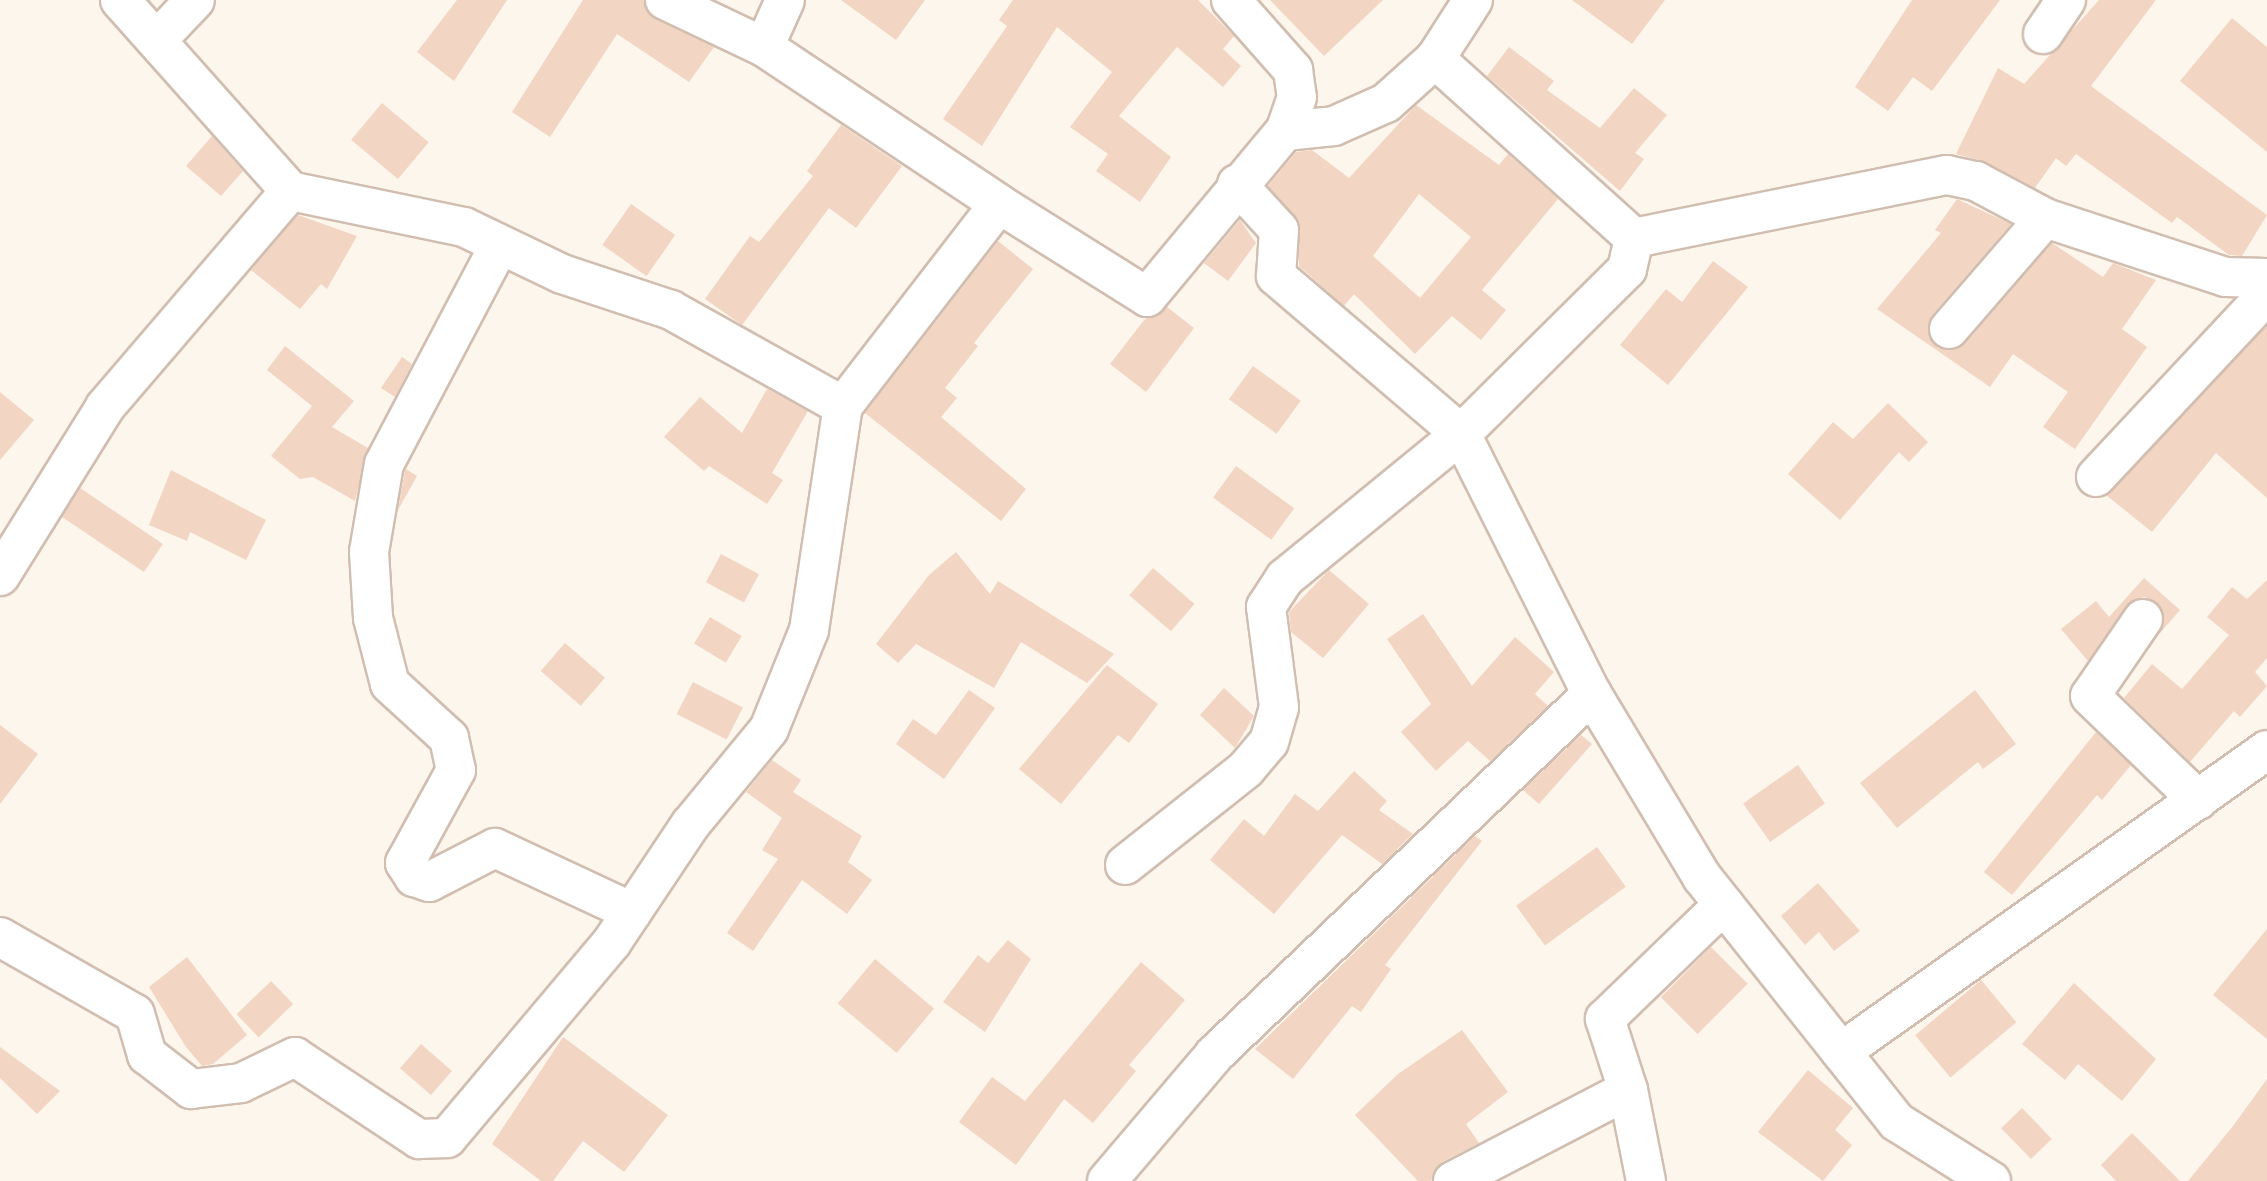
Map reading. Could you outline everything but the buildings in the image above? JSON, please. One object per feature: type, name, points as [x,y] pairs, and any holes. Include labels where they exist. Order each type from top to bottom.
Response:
[{"type":"street","points":[[120,0],[157,40],[230,132],[290,191],[464,227],[499,246],[671,310],[844,406]]},
{"type":"street","points":[[157,40],[195,0]]},
{"type":"street","points":[[665,0],[764,47],[999,204],[1147,297],[1237,184],[1285,131],[1297,97],[1293,70],[1231,0]]},
{"type":"street","points":[[764,47],[785,0]]},
{"type":"street","points":[[1285,131],[1334,127],[1385,103],[1435,60],[1473,0]]},
{"type":"street","points":[[2043,34],[2066,0]]},
{"type":"street","points":[[1435,60],[1634,238]]},
{"type":"street","points":[[1634,238],[1947,175],[1976,181],[2045,218],[2225,277],[2267,278]]},
{"type":"street","points":[[1237,184],[1279,230],[1276,276],[1461,434],[1592,694],[1724,904],[1897,1122],[1991,1181]]},
{"type":"street","points":[[0,576],[104,407],[290,191]]},
{"type":"street","points":[[0,937],[135,1014],[147,1055],[191,1089],[241,1083],[295,1057],[419,1139],[447,1138],[632,912],[690,825],[769,729],[809,630],[844,406],[999,204]]},
{"type":"street","points":[[1949,329],[2045,218]]},
{"type":"street","points":[[1125,865],[1246,769],[1269,742],[1279,707],[1265,607],[1285,578],[1461,434],[1627,270],[1634,238]]},
{"type":"street","points":[[499,246],[384,464],[369,552],[373,618],[390,684],[450,738],[456,770],[405,863],[414,877],[429,882],[495,848],[632,912]]},
{"type":"street","points":[[2096,477],[2267,294]]},
{"type":"street","points":[[2143,619],[2090,696],[2198,800]]},
{"type":"street","points":[[1107,1181],[1215,1054],[1592,694]]},
{"type":"street","points":[[1841,1052],[2267,750]]},
{"type":"street","points":[[1646,1181],[1628,1090],[1605,1019],[1724,904]]},
{"type":"street","points":[[1453,1181],[1628,1090]]}]
